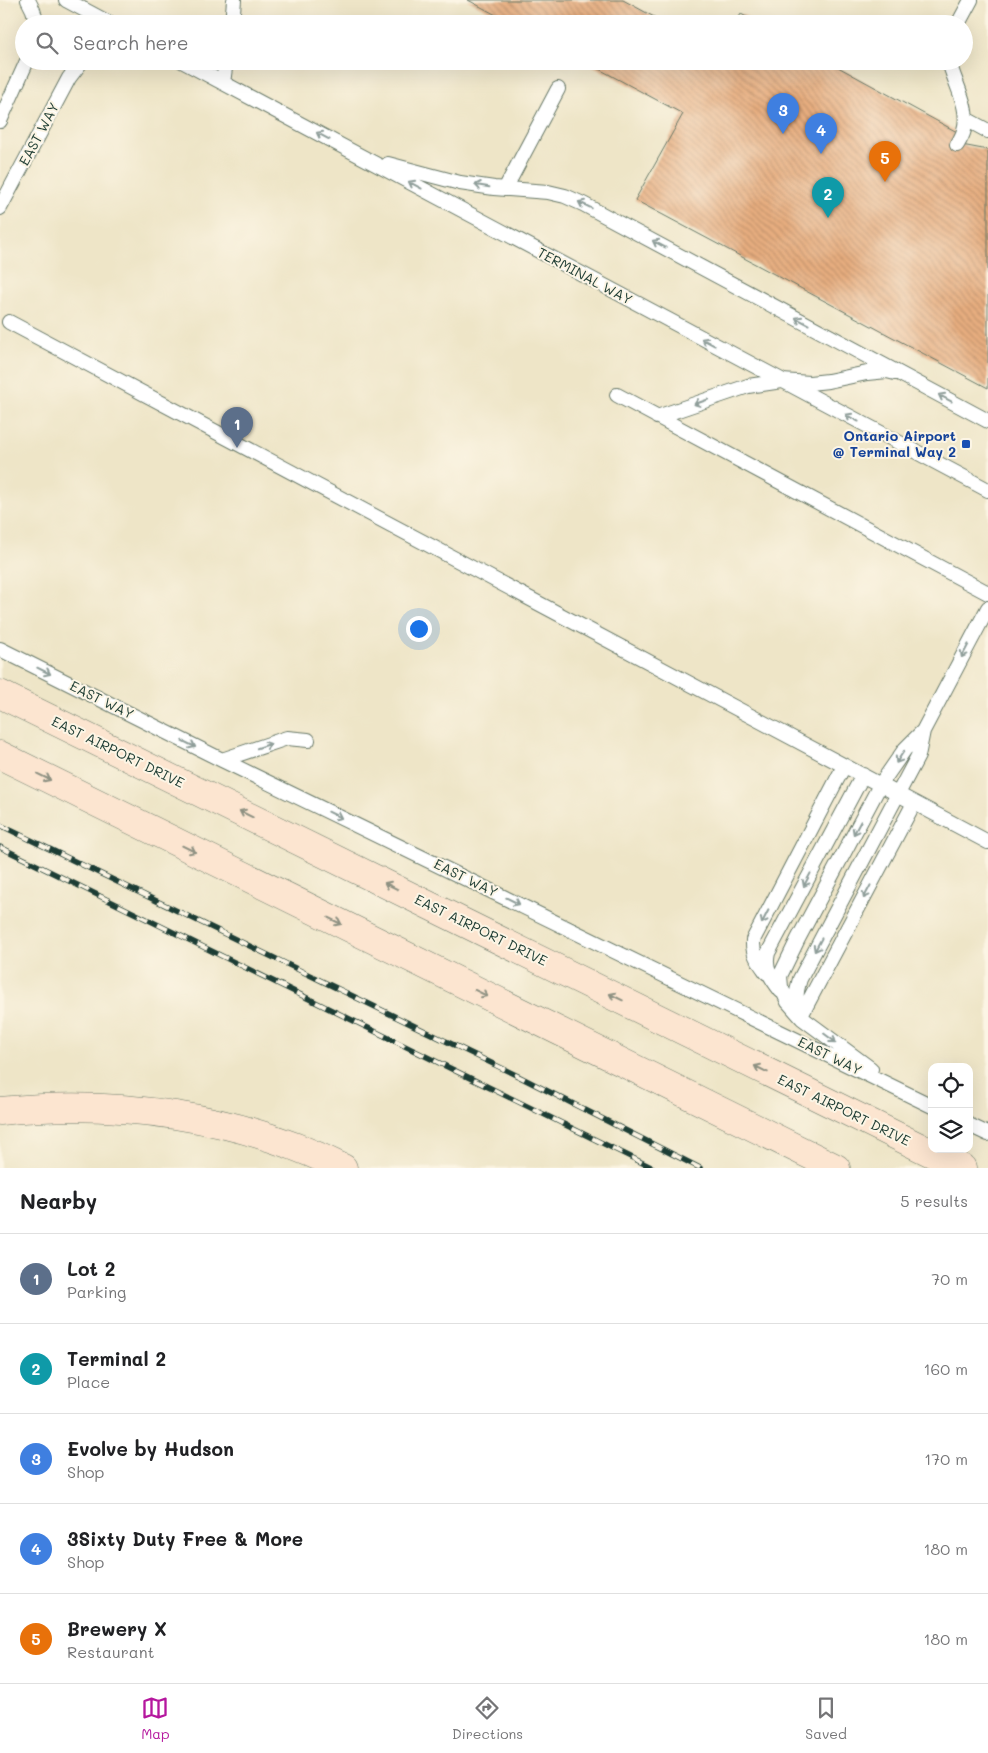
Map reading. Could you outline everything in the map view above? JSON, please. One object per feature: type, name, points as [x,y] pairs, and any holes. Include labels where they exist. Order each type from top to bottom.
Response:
[{"type":"main road","name":"EAST AIRPORT DRIVE","points":[[0,694],[962,1168]]},
{"type":"main road","points":[[0,755],[836,1168]]},
{"type":"main road","points":[[0,1111],[39,1107],[102,1107],[177,1116],[252,1131],[315,1154],[343,1168]]},
{"type":"lane","points":[[28,0],[34,15]]},
{"type":"lane","points":[[66,0],[94,15]]},
{"type":"lane","points":[[233,15],[234,0]]},
{"type":"lane","points":[[963,15],[971,0]]},
{"type":"lane","points":[[0,121],[4,104],[22,70]]},
{"type":"lane","name":"EAST WAY","points":[[0,208],[69,78],[75,70]]},
{"type":"lane","name":"TERMINAL WAY","points":[[199,70],[988,490]]},
{"type":"lane","points":[[223,83],[225,70]]},
{"type":"lane","points":[[952,70],[964,106],[966,119],[964,132],[957,145]]},
{"type":"lane","points":[[505,189],[558,90]]},
{"type":"lane","points":[[966,119],[988,131]]},
{"type":"lane","points":[[366,158],[460,182],[505,189],[548,192],[583,204],[988,421]]},
{"type":"lane","points":[[9,322],[988,842]]},
{"type":"lane","points":[[657,417],[748,386],[782,381],[828,382],[867,373],[887,371],[901,374]]},
{"type":"lane","points":[[617,395],[988,593]]},
{"type":"lane","points":[[802,1018],[797,1006],[796,993],[800,979],[918,756],[923,731],[988,608]]},
{"type":"lane","name":"EAST WAY","points":[[0,649],[222,760],[928,1104]]},
{"type":"lane","points":[[788,1002],[781,987],[780,976],[784,966],[880,785],[905,749],[923,731]]},
{"type":"lane","points":[[222,760],[287,738],[308,740]]},
{"type":"lane","points":[[844,766],[753,940],[752,948],[768,974],[802,1018],[893,1087]]},
{"type":"lane","points":[[768,974],[766,962],[768,953],[863,775]]},
{"type":"lane","points":[[802,1018],[914,803]]},
{"type":"lane","points":[[973,1127],[988,1134]]},
{"type":"building","points":[[468,0],[623,0],[650,15],[496,15]]},
{"type":"building","points":[[601,70],[843,70],[957,132],[950,144],[988,150],[988,388],[635,200],[683,114]]},
{"type":"railway","points":[[0,825],[520,1077],[700,1168]]},
{"type":"railway","points":[[0,847],[653,1168]]},
{"type":"place","name":"Evolve by Hudson","points":[[783,134]]},
{"type":"place","name":"3Sixty Duty Free & More","points":[[821,154]]},
{"type":"place","name":"Brewery X","points":[[885,182]]},
{"type":"place","name":"Terminal 2","points":[[828,218]]},
{"type":"place","name":"Ontario Airport @ Terminal Way 2","points":[[966,444]]},
{"type":"place","name":"Lot 2","points":[[237,448]]}]
